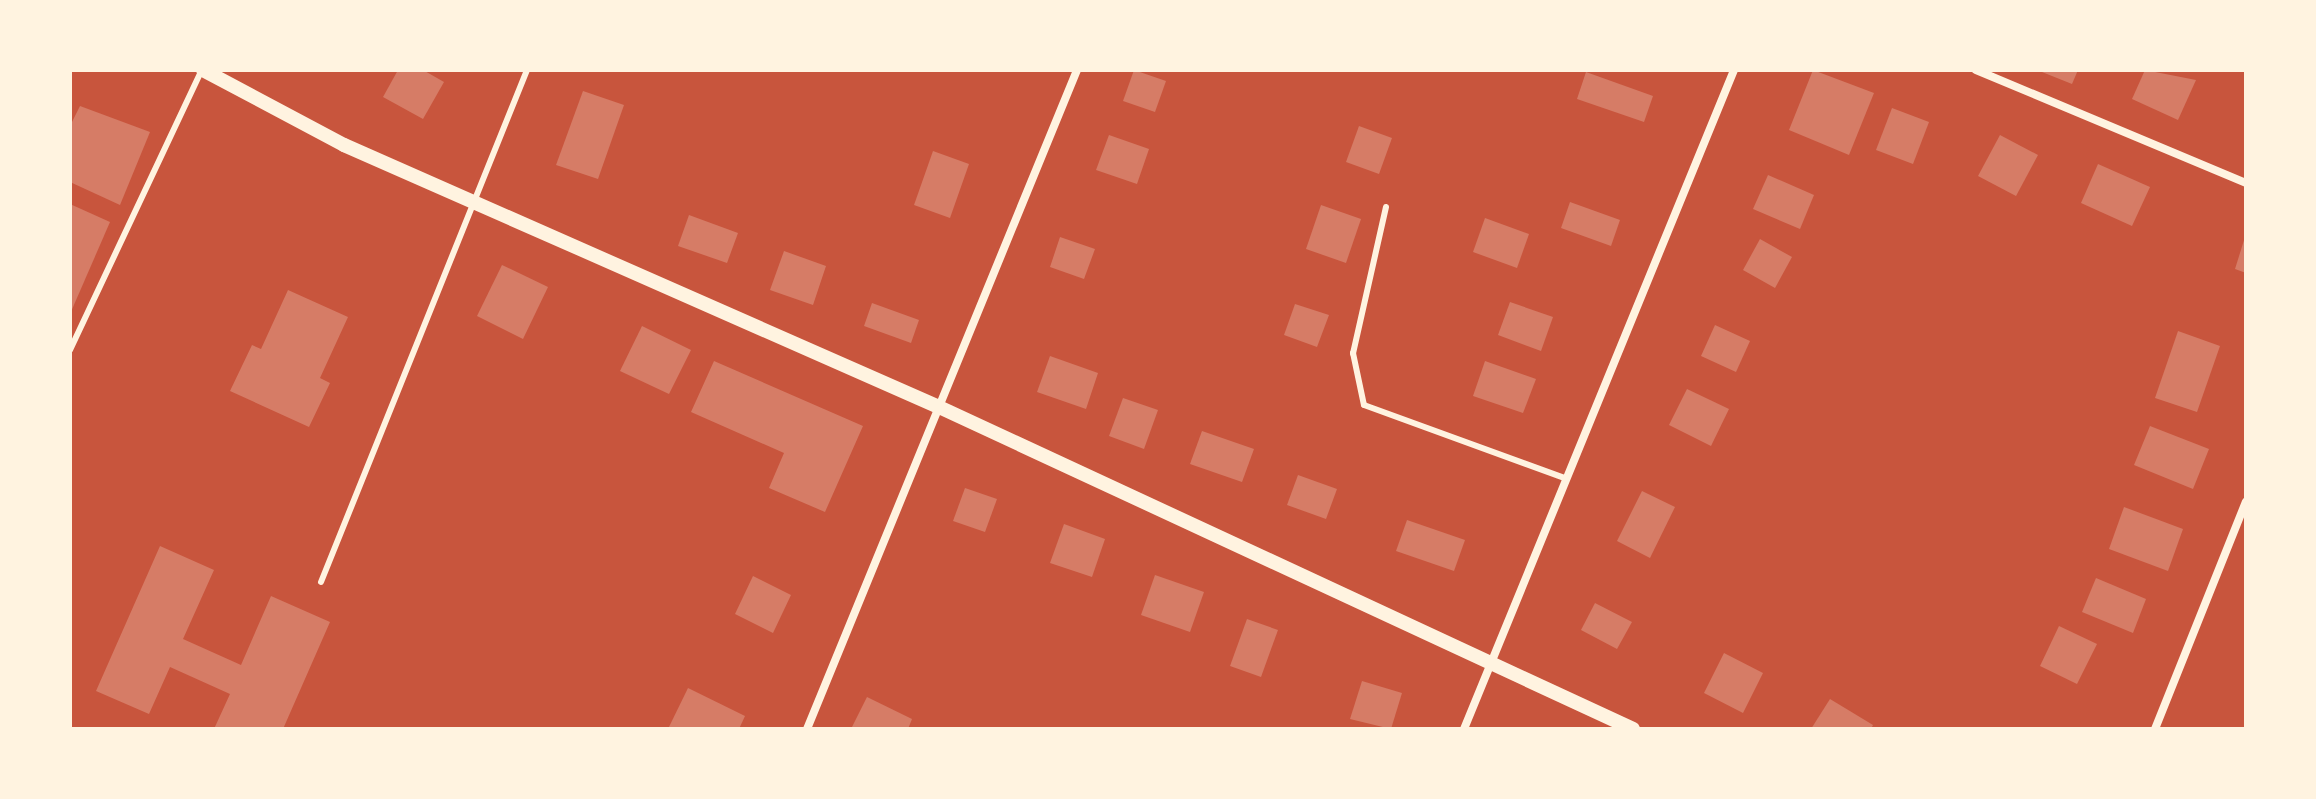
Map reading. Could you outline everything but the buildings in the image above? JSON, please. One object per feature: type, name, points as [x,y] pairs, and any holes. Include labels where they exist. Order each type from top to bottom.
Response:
[{"type":"street","points":[[202,70],[470,202],[939,407],[1633,729]]},
{"type":"street","points":[[807,729],[1077,70]]},
{"type":"street","points":[[1464,729],[1734,70]]},
{"type":"street","points":[[1976,70],[2246,183]]},
{"type":"street","points":[[2155,729],[2246,501]]},
{"type":"lane","points":[[70,350],[202,70]]},
{"type":"lane","points":[[321,582],[470,202],[527,70]]},
{"type":"lane","points":[[1386,207],[1353,353],[1364,405],[1567,479]]}]
